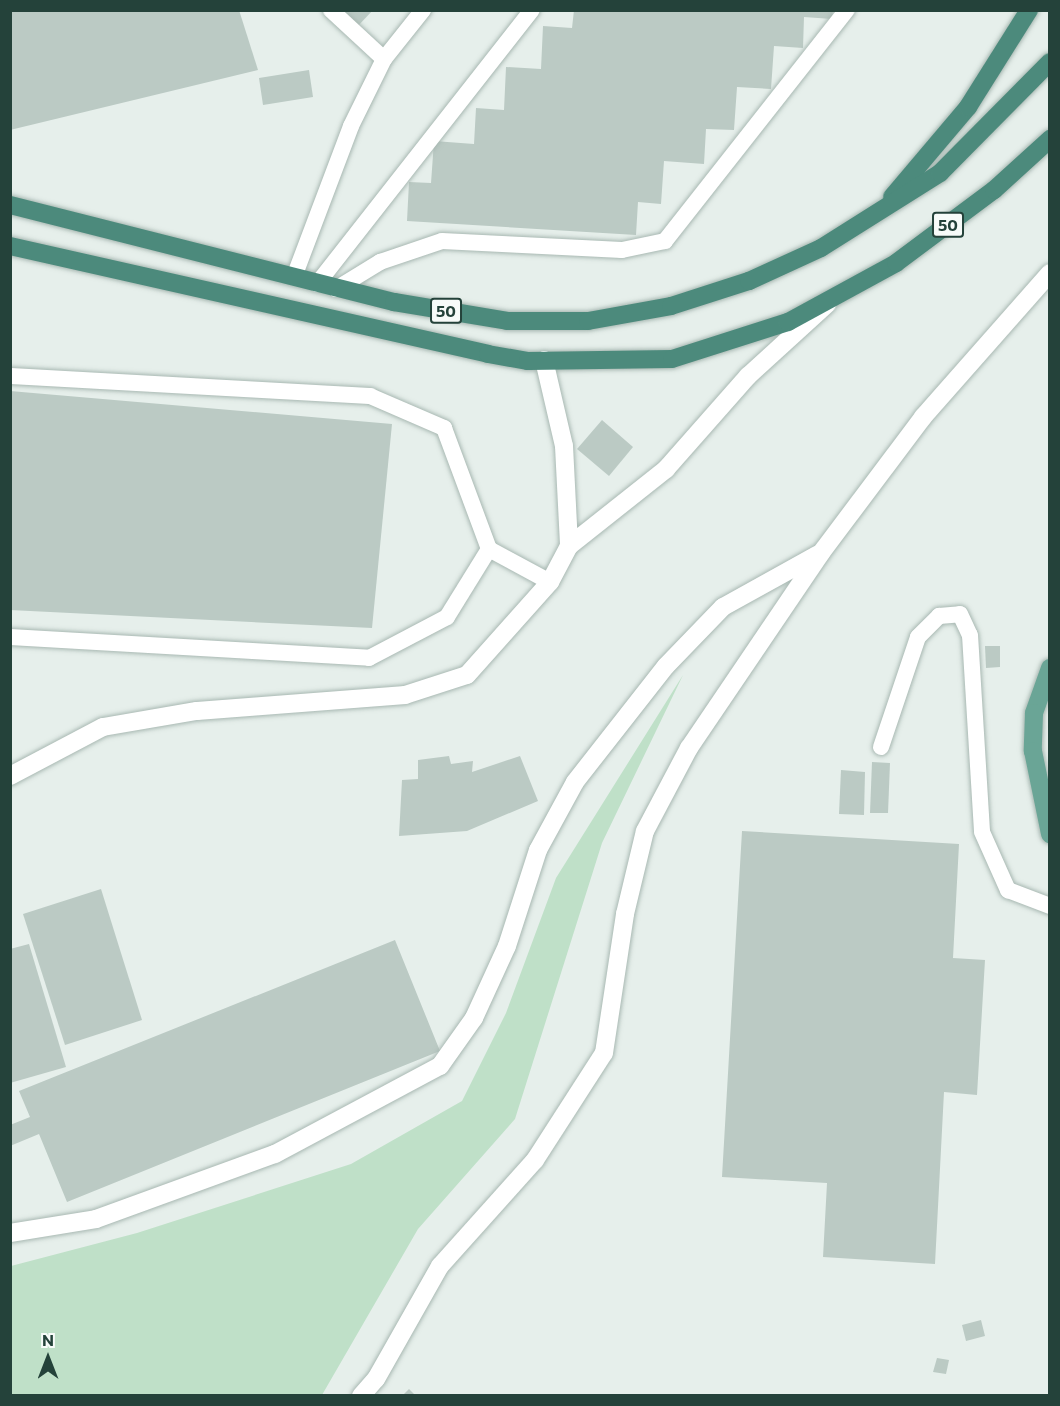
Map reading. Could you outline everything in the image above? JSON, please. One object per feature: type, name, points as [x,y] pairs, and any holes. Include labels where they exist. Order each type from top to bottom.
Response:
[{"type":"highway","points":[[873,218],[968,108],[1029,10]]},
{"type":"highway","name":"50","points":[[10,205],[336,289],[507,321],[588,321],[671,306],[749,281],[873,218],[970,147],[1050,62]]},
{"type":"highway","name":"50","points":[[10,246],[395,335],[544,360],[672,359],[757,335],[835,297],[949,225],[1050,139]]},
{"type":"main road","points":[[1050,668],[1034,713],[1033,751],[1050,834]]},
{"type":"street","points":[[361,1395],[440,1266],[535,1160],[586,1088],[604,1053],[625,914],[645,831],[689,748],[821,553],[923,417],[1050,273]]},
{"type":"street","points":[[10,776],[103,727],[197,711],[405,695],[467,675],[550,582],[569,546],[666,469],[748,376],[835,297]]},
{"type":"street","points":[[544,360],[564,446],[569,546]]},
{"type":"street","points":[[10,1233],[96,1219],[275,1154],[440,1066],[474,1018],[507,946],[538,850],[575,782],[666,666],[723,607],[821,553]]},
{"type":"lane","points":[[331,10],[384,58]]},
{"type":"lane","points":[[294,277],[335,161],[384,58],[423,10]]},
{"type":"lane","points":[[317,284],[532,10]]},
{"type":"lane","points":[[336,289],[380,262],[442,241],[622,250],[665,242],[847,10]]},
{"type":"lane","points":[[10,376],[370,396],[444,428],[489,549],[550,582]]},
{"type":"lane","points":[[10,637],[369,657],[447,617],[489,549]]},
{"type":"lane","points":[[881,747],[918,637],[939,616],[960,614],[970,635],[982,832],[1008,890],[1050,906]]},
{"type":"green space","points":[[683,675],[602,843],[515,1119],[418,1229],[322,1395],[11,1395],[11,1266],[137,1233],[351,1164],[462,1101],[506,1013],[556,878]]},
{"type":"building","points":[[10,10],[239,10],[258,70],[10,130]]},
{"type":"building","points":[[338,10],[373,10],[357,27]]},
{"type":"building","points":[[574,10],[833,10],[832,19],[804,17],[803,48],[774,46],[771,89],[737,87],[734,130],[706,129],[704,164],[664,161],[661,204],[638,202],[636,235],[407,221],[409,182],[431,183],[434,141],[474,144],[476,108],[504,110],[506,67],[541,69],[543,26],[572,28]]},
{"type":"building","points":[[309,70],[313,97],[263,105],[259,78]]},
{"type":"building","points":[[10,391],[392,424],[372,628],[10,610]]},
{"type":"building","points":[[602,420],[633,447],[609,476],[577,449]]},
{"type":"building","points":[[985,646],[1000,646],[1000,667],[986,668]]},
{"type":"building","points":[[449,756],[451,764],[473,761],[472,772],[520,756],[538,801],[467,831],[399,836],[402,780],[418,779],[418,760]]},
{"type":"building","points":[[872,762],[890,763],[888,813],[870,813]]},
{"type":"building","points":[[841,770],[865,772],[864,815],[839,814]]},
{"type":"building","points":[[742,831],[959,844],[953,958],[985,960],[977,1095],[944,1092],[935,1264],[823,1257],[827,1183],[722,1177]]},
{"type":"building","points":[[101,889],[142,1020],[65,1045],[23,914]]},
{"type":"building","points":[[395,940],[440,1051],[67,1202],[39,1134],[10,1146],[10,1125],[30,1117],[19,1091]]},
{"type":"building","points":[[29,944],[66,1067],[10,1083],[10,949]]},
{"type":"building","points":[[981,1320],[985,1336],[966,1341],[962,1325]]},
{"type":"building","points":[[937,1358],[949,1360],[946,1374],[933,1372]]},
{"type":"building","points":[[409,1389],[416,1396],[402,1396]]}]
